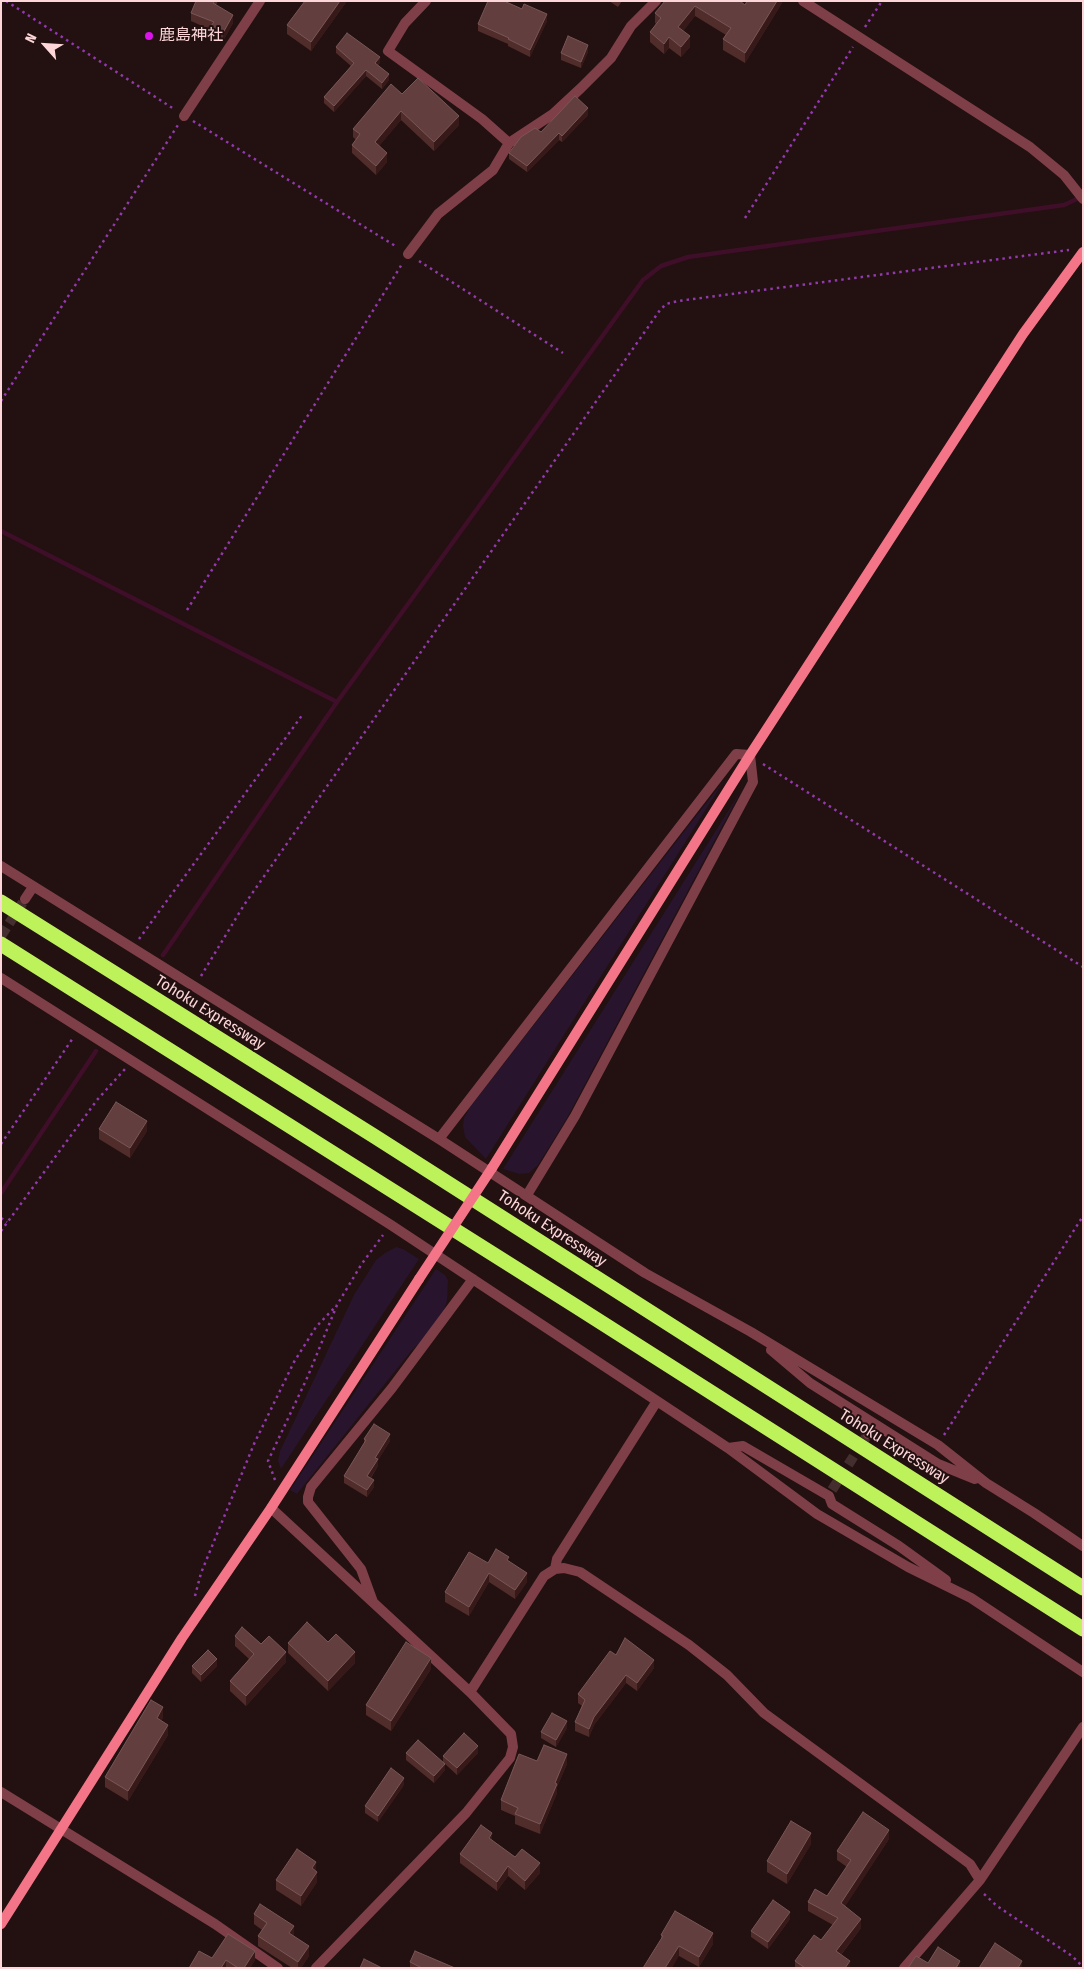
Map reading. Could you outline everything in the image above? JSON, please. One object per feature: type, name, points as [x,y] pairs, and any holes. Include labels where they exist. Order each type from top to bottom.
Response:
[{"type":"highway","name":"Tohoku Expressway","points":[[1,902],[374,1136],[1083,1588]]},
{"type":"highway","points":[[1,944],[1083,1629]]},
{"type":"street","points":[[184,116],[260,1]]},
{"type":"street","points":[[426,1],[405,23],[388,51],[482,119],[509,143]]},
{"type":"street","points":[[408,254],[438,214],[493,170],[509,143],[553,114],[611,58],[631,26],[656,1]]},
{"type":"street","points":[[802,1],[1030,147],[1064,175],[1083,199]]},
{"type":"street","points":[[1,1924],[182,1638],[271,1508],[418,1279],[492,1168],[750,756],[1078,250]]},
{"type":"street","points":[[439,1139],[736,754],[750,756]]},
{"type":"street","points":[[527,1195],[575,1116],[752,782],[750,756]]},
{"type":"street","points":[[1,866],[439,1139],[646,1273],[751,1332],[938,1445],[986,1483],[1083,1546]]},
{"type":"street","points":[[25,899],[33,887]]},
{"type":"street","points":[[1,978],[391,1224],[728,1448],[817,1514],[908,1567],[971,1598]]},
{"type":"street","points":[[373,1602],[362,1569],[308,1502],[308,1497],[311,1488],[392,1388],[473,1279]]},
{"type":"street","points":[[751,1332],[810,1383],[938,1464],[986,1483]]},
{"type":"street","points":[[555,1569],[557,1559],[658,1401]]},
{"type":"street","points":[[868,1434],[874,1424]]},
{"type":"street","points":[[728,1448],[743,1446],[830,1493],[832,1504],[899,1546],[971,1598],[1083,1672]]},
{"type":"street","points":[[271,1508],[470,1692],[511,1734],[512,1747],[510,1758],[466,1813],[316,1968]]},
{"type":"street","points":[[470,1692],[544,1576],[555,1569],[564,1568],[580,1572],[689,1645],[726,1675],[764,1713],[970,1864],[978,1882]]},
{"type":"street","points":[[904,1968],[978,1882],[1083,1726]]},
{"type":"street","points":[[1,1792],[216,1924],[278,1968]]},
{"type":"path","points":[[6,1],[184,116],[408,254],[563,353]]},
{"type":"path","points":[[745,218],[882,1]]},
{"type":"path","points":[[1,401],[184,116]]},
{"type":"path","points":[[195,986],[244,905],[654,318],[666,304],[1078,250]]},
{"type":"path","points":[[187,610],[408,254]]},
{"type":"path","points":[[132,948],[303,714]]},
{"type":"path","points":[[750,756],[1083,967]]},
{"type":"path","points":[[1,1144],[81,1027]]},
{"type":"path","points":[[1,1230],[96,1100],[133,1061]]},
{"type":"path","points":[[938,1445],[1083,1216]]},
{"type":"path","points":[[1,1218],[7,1222]]},
{"type":"path","points":[[280,1493],[268,1462],[308,1376],[337,1305],[361,1265],[391,1224]]},
{"type":"path","points":[[193,1601],[201,1573],[254,1444],[294,1362],[316,1328],[337,1305]]},
{"type":"path","points":[[978,1882],[997,1906],[1072,1956],[1082,1968]]},
{"type":"shaded area","points":[[725,779],[486,1159],[465,1137],[464,1118],[470,1107]]},
{"type":"shaded area","points":[[742,789],[567,1118],[538,1165],[529,1173],[519,1174],[503,1169]]},
{"type":"shaded area","points":[[396,1247],[419,1259],[281,1469],[278,1461],[280,1451],[354,1295],[376,1260]]},
{"type":"shaded area","points":[[436,1269],[445,1275],[448,1280],[447,1301],[444,1310],[423,1340],[412,1350],[297,1494],[290,1490]]},
{"type":"building","points":[[196,1],[214,1],[213,3],[233,15],[223,33],[211,26],[214,22],[191,13]]},
{"type":"building","points":[[305,1],[340,1],[311,42],[287,25]]},
{"type":"building","points":[[488,1],[504,1],[522,9],[524,4],[547,14],[530,50],[478,24]]},
{"type":"building","points":[[665,1],[740,1],[745,5],[747,1],[777,1],[745,53],[723,39],[731,28],[695,6],[678,27],[690,36],[681,47],[669,37],[664,44],[650,32],[661,18],[655,13]]},
{"type":"building","points":[[347,33],[380,57],[375,63],[389,74],[382,83],[366,70],[334,106],[324,97],[354,63],[336,47]]},
{"type":"building","points":[[568,36],[588,45],[581,62],[561,53]]},
{"type":"building","points":[[418,78],[459,116],[434,142],[401,111],[375,142],[387,153],[376,166],[352,145],[360,134],[353,129],[391,84],[402,94]]},
{"type":"building","points":[[575,96],[588,108],[562,136],[559,133],[527,166],[509,153],[521,137],[535,128],[541,132]]},
{"type":"building","points":[[116,1102],[147,1121],[130,1148],[99,1129]]},
{"type":"building","points":[[374,1424],[390,1434],[375,1458],[378,1459],[367,1476],[374,1480],[367,1490],[344,1476]]},
{"type":"building","points":[[496,1549],[509,1557],[507,1560],[527,1573],[515,1590],[489,1573],[469,1607],[445,1592],[469,1552],[488,1563]]},
{"type":"building","points":[[307,1622],[328,1642],[336,1634],[355,1652],[328,1681],[288,1643]]},
{"type":"building","points":[[242,1627],[261,1644],[269,1636],[286,1652],[246,1696],[230,1681],[254,1654],[235,1636]]},
{"type":"building","points":[[625,1638],[654,1660],[637,1683],[626,1675],[594,1717],[589,1729],[575,1722],[585,1700],[578,1694],[610,1651],[616,1655]]},
{"type":"building","points":[[406,1642],[431,1658],[391,1721],[366,1705]]},
{"type":"building","points":[[208,1650],[217,1659],[201,1675],[192,1666]]},
{"type":"building","points":[[151,1700],[163,1707],[157,1718],[168,1725],[128,1791],[105,1777]]},
{"type":"building","points":[[552,1713],[567,1721],[556,1740],[541,1732]]},
{"type":"building","points":[[464,1733],[478,1746],[457,1768],[443,1756]]},
{"type":"building","points":[[418,1740],[445,1764],[434,1776],[406,1753]]},
{"type":"building","points":[[544,1745],[567,1754],[540,1824],[515,1814],[518,1808],[501,1800],[519,1754],[537,1761]]},
{"type":"building","points":[[391,1768],[404,1778],[378,1816],[365,1806]]},
{"type":"building","points":[[863,1812],[889,1830],[841,1903],[861,1919],[836,1951],[850,1961],[845,1968],[805,1968],[795,1961],[814,1935],[821,1940],[838,1918],[808,1902],[815,1889],[827,1896],[851,1860],[837,1851]]},
{"type":"building","points":[[791,1821],[811,1833],[787,1874],[767,1861]]},
{"type":"building","points":[[481,1825],[492,1833],[489,1838],[515,1857],[522,1849],[540,1863],[525,1881],[508,1866],[497,1882],[460,1854]]},
{"type":"building","points":[[297,1849],[316,1862],[312,1868],[317,1872],[301,1896],[276,1880]]},
{"type":"building","points":[[773,1900],[790,1912],[768,1942],[751,1931]]},
{"type":"building","points":[[260,1904],[294,1926],[289,1933],[309,1946],[298,1962],[258,1936],[267,1923],[254,1914]]},
{"type":"building","points":[[675,1911],[713,1933],[699,1957],[679,1946],[665,1968],[643,1968],[663,1936],[661,1935]]},
{"type":"building","points":[[228,1934],[255,1951],[244,1968],[238,1968],[226,1960],[221,1968],[189,1968],[199,1951],[212,1958]]},
{"type":"building","points":[[995,1943],[1022,1961],[1018,1968],[979,1968]]},
{"type":"building","points":[[938,1947],[960,1961],[956,1968],[908,1968],[916,1956],[928,1963]]},
{"type":"building","points":[[415,1951],[455,1968],[422,1968],[410,1962]]},
{"type":"building","points":[[364,1959],[382,1968],[360,1968]]},
{"type":"waterway","points":[[163,955],[337,702],[643,280],[661,266],[688,257],[1064,205],[1081,197]]},
{"type":"waterway","points":[[1,531],[337,702]]},
{"type":"waterway","points":[[1,1193],[96,1051]]},
{"type":"tunnel","points":[[1,936],[25,899]]},
{"type":"tunnel","points":[[832,1490],[868,1434]]},
{"type":"place","name":"鹿島神社","points":[[149,36]]}]
